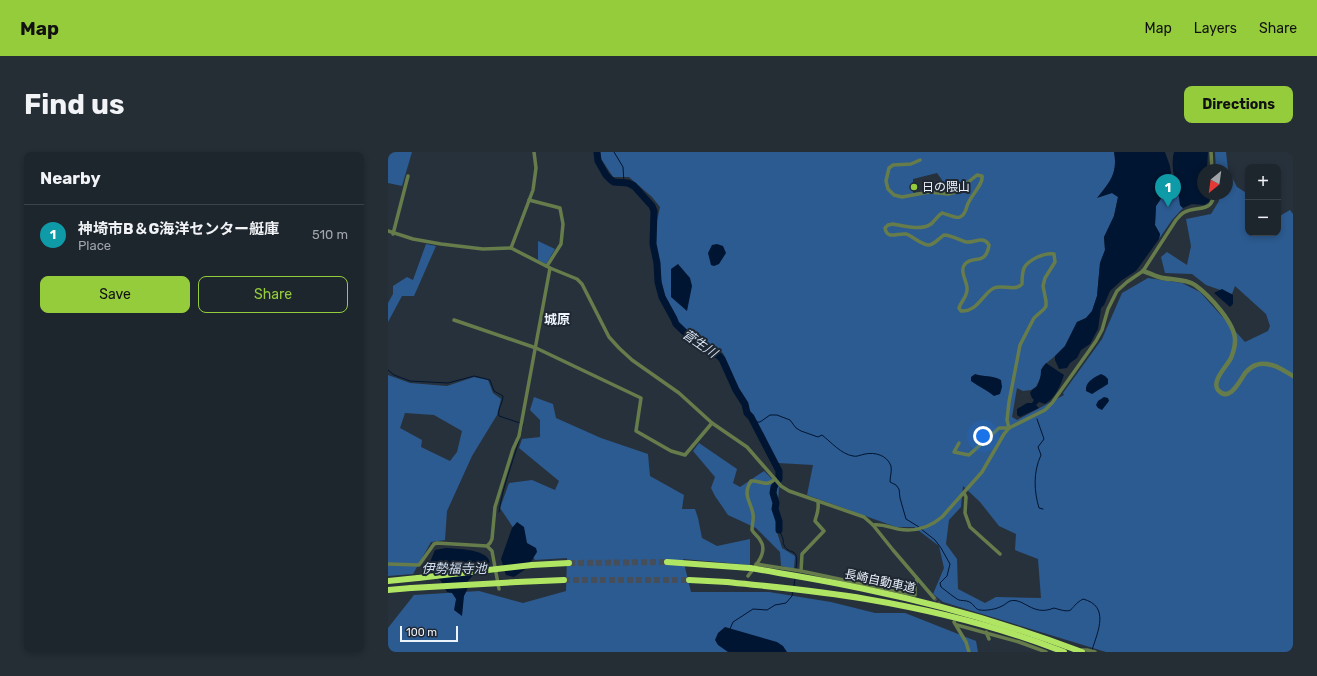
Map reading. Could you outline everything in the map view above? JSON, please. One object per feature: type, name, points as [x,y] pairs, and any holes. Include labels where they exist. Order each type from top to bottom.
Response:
[{"type":"highway","name":"長崎自動車道","points":[[667,562],[750,568],[816,579],[910,599],[1004,625],[1083,651]]},
{"type":"highway","points":[[388,581],[532,565],[569,563]]},
{"type":"highway","points":[[388,590],[564,580]]},
{"type":"highway","name":"長崎自動車道","points":[[689,580],[727,582],[850,597],[912,608],[1003,632],[1064,652]]},
{"type":"street","points":[[511,248],[536,179],[534,152]]},
{"type":"street","points":[[1211,152],[1212,164]]},
{"type":"street","points":[[920,160],[911,164],[893,165],[889,168],[886,181],[888,189],[894,195],[902,197],[929,192],[948,194],[956,192],[978,175],[982,176],[983,180],[969,200],[963,216],[955,217],[942,213],[936,217],[932,224],[924,227],[918,228],[893,224],[888,225],[885,228],[888,235],[893,236],[907,234],[925,245],[934,244],[944,235],[950,235],[955,239],[967,242],[982,239],[987,241],[989,245],[985,256],[982,259],[968,262],[964,265],[963,269],[967,292],[959,308],[961,311],[977,306],[993,288],[998,286],[1020,287],[1022,284],[1024,268],[1028,263],[1048,253],[1054,254],[1056,262],[1045,278],[1043,286],[1046,306],[1034,318],[1020,345],[1009,402],[1009,428]]},
{"type":"street","points":[[394,234],[408,176]]},
{"type":"street","points":[[488,546],[492,539],[495,507],[519,436],[536,348],[548,267],[561,244],[563,224],[560,208],[529,200]]},
{"type":"street","points":[[873,524],[882,524],[908,530],[918,529],[934,524],[942,517],[982,472],[999,441],[1009,428],[1045,410],[1052,403],[1102,330],[1108,309],[1117,291],[1143,271],[1176,220],[1183,213],[1194,209],[1206,208],[1213,200]]},
{"type":"street","points":[[388,231],[394,234],[441,244],[483,249],[511,248],[548,267],[577,279],[582,284],[609,337],[632,360],[679,393],[712,423],[747,447],[781,486],[789,491],[864,517],[873,524],[876,531],[934,598]]},
{"type":"street","points":[[1143,271],[1157,276],[1187,281],[1195,285],[1209,297],[1228,320],[1236,340],[1231,358],[1216,385],[1218,390],[1222,393],[1230,393],[1234,390],[1247,371],[1257,365],[1268,364],[1293,376]]},
{"type":"street","points":[[454,320],[536,348],[641,398],[636,431],[671,451],[685,454],[712,423]]},
{"type":"street","points":[[959,443],[954,452],[969,455],[1000,428],[1009,428]]},
{"type":"street","points":[[748,576],[761,557],[763,550],[761,540],[752,530],[754,516],[747,497],[749,484],[753,480],[767,484],[771,483],[775,479]]},
{"type":"street","points":[[964,493],[966,497],[965,513],[970,527],[1000,554]]},
{"type":"street","points":[[801,571],[802,554],[824,531],[815,521],[819,511],[818,501]]},
{"type":"street","points":[[388,564],[419,565],[434,544],[437,543],[488,546],[492,551],[499,589]]},
{"type":"street","points":[[756,564],[801,571],[914,594],[914,586],[917,579]]},
{"type":"street","points":[[969,652],[966,642],[955,623],[1019,642],[1046,652]]},
{"type":"street","points":[[986,632],[989,639]]},
{"type":"street","points":[[1083,651],[1094,652]]},
{"type":"shaded area","points":[[388,152],[412,152],[402,186],[388,183]]},
{"type":"shaded area","points":[[600,152],[1114,152],[1114,172],[1098,197],[1112,193],[1118,197],[1114,216],[1104,237],[1105,250],[1100,263],[1097,296],[1092,311],[1086,318],[1077,322],[1065,346],[1043,366],[1041,376],[1036,387],[1031,390],[1023,391],[1017,388],[1012,417],[1017,420],[1064,395],[1063,393],[1102,339],[1122,293],[1148,278],[1182,283],[1200,292],[1245,342],[1268,331],[1270,326],[1266,314],[1235,286],[1232,294],[1206,285],[1192,274],[1165,273],[1161,257],[1167,252],[1187,265],[1191,246],[1186,219],[1211,214],[1219,200],[1233,200],[1233,179],[1237,187],[1245,192],[1245,236],[1281,236],[1281,215],[1290,210],[1293,214],[1293,652],[1106,652],[943,602],[933,594],[944,568],[939,546],[914,527],[896,527],[807,495],[813,465],[778,463],[740,392],[723,353],[697,339],[681,327],[664,297],[654,234],[660,207],[652,197],[629,177],[613,177],[600,157]],"holes":[[[937,173],[942,180],[937,190],[913,193],[913,179]],[[963,486],[980,502],[999,526],[1016,534],[1015,550],[1038,559],[1041,598],[996,597],[985,603],[958,589],[957,559],[946,544],[949,520],[961,507]]]},
{"type":"shaded area","points":[[1215,152],[1226,152],[1227,164],[1216,164]]},
{"type":"shaded area","points":[[1171,173],[1176,184],[1180,205],[1183,208],[1172,220],[1159,239],[1160,234],[1155,225],[1156,206],[1168,188]]},
{"type":"shaded area","points":[[538,241],[555,249],[546,264],[538,260]]},
{"type":"shaded area","points":[[426,244],[436,246],[414,296],[402,296],[388,322],[388,303],[393,294],[393,286],[407,277],[413,280]]},
{"type":"shaded area","points":[[388,375],[410,383],[447,386],[474,377],[488,380],[493,393],[501,399],[497,415],[472,456],[447,511],[445,540],[431,542],[413,574],[388,576]],"holes":[[[405,413],[434,415],[462,431],[457,452],[450,461],[421,447],[422,440],[400,428]]]},
{"type":"shaded area","points":[[534,397],[553,404],[556,418],[601,438],[648,454],[650,476],[684,495],[682,509],[695,509],[702,538],[717,546],[750,539],[750,565],[683,559],[691,592],[769,592],[831,602],[875,613],[905,613],[976,641],[978,652],[388,652],[388,628],[414,595],[479,591],[523,603],[566,591],[567,558],[535,560],[500,508],[509,483],[532,480],[555,490],[559,481],[519,448],[522,439],[540,437],[540,420],[530,410]]},
{"type":"shaded area","points":[[699,443],[737,469],[733,483],[740,487],[764,471],[779,486],[776,529],[782,548],[795,556],[794,569],[781,566],[780,552],[756,528],[728,515],[711,488],[715,477],[693,451]]},
{"type":"water","points":[[1114,152],[1165,152],[1171,173],[1168,188],[1156,206],[1155,225],[1160,234],[1159,239],[1136,271],[1122,280],[1110,291],[1104,305],[1101,308],[1098,329],[1090,344],[1081,350],[1077,358],[1070,363],[1067,368],[1059,369],[1055,356],[1065,346],[1077,322],[1086,318],[1092,311],[1097,296],[1100,263],[1105,250],[1104,237],[1114,216],[1118,197],[1112,193],[1097,198],[1106,187],[1114,172]]},
{"type":"water","points":[[1174,152],[1208,152],[1207,164],[1197,164],[1197,200],[1210,200],[1209,202],[1204,205],[1192,204],[1183,208],[1180,205],[1173,173]]},
{"type":"water","points":[[717,244],[723,246],[726,253],[719,264],[714,266],[711,265],[708,253],[712,245]]},
{"type":"water","points":[[678,264],[690,278],[692,286],[687,311],[671,297],[671,269]]},
{"type":"water","points":[[1222,289],[1233,295],[1233,304],[1230,307],[1214,293]]},
{"type":"water","points":[[1046,363],[1064,375],[1059,388],[1049,402],[1045,404],[1039,402],[1036,405],[1039,408],[1020,417],[1017,415],[1017,409],[1027,403],[1032,403],[1034,400],[1030,393],[1037,386],[1041,370]]},
{"type":"water","points":[[975,374],[995,377],[1001,380],[1002,387],[1000,394],[994,396],[971,381],[971,377]]},
{"type":"water","points":[[1101,374],[1108,379],[1108,384],[1092,394],[1086,391],[1088,383]]},
{"type":"water","points":[[1104,397],[1108,398],[1109,401],[1102,410],[1096,405],[1098,401]]},
{"type":"water","points":[[517,522],[524,527],[527,543],[536,548],[537,552],[527,568],[514,577],[506,575],[501,559],[512,528]]},
{"type":"water","name":"伊勢福寺池","points":[[446,548],[463,549],[476,552],[486,556],[489,561],[489,567],[474,574],[468,581],[467,590],[464,596],[462,616],[454,610],[456,599],[452,593],[447,592],[441,581],[431,573],[430,562],[435,550]]},
{"type":"water","points":[[725,627],[777,642],[783,646],[787,652],[728,652],[718,645],[715,640],[718,633]]},
{"type":"waterway","name":"菅生川","points":[[597,152],[598,161],[606,175],[611,180],[614,182],[628,183],[634,186],[652,206],[654,211],[653,244],[657,263],[658,282],[662,297],[676,324],[697,344],[722,359],[736,390],[745,404],[747,413],[751,417],[779,471],[779,479],[774,487],[773,493],[776,503],[775,509],[779,521],[779,530]]},
{"type":"waterway","points":[[614,152],[623,167],[624,182]]},
{"type":"waterway","points":[[388,370],[394,375],[410,381],[448,383],[474,376],[490,380],[494,391],[503,396],[499,416],[523,424],[499,512]]},
{"type":"waterway","points":[[754,422],[760,422],[770,415],[777,415],[790,420],[796,428],[801,431],[818,437],[822,435],[840,450],[849,455],[856,456],[873,453],[884,457],[891,466],[890,482],[896,485],[899,489],[906,519],[919,527]]},
{"type":"waterway","points":[[1037,419],[1044,439],[1038,447],[1041,455],[1038,461],[1035,488],[1039,508],[1043,509]]},
{"type":"waterway","points":[[921,529],[935,540],[950,564],[947,576],[940,583],[941,587],[959,600],[970,602],[979,610],[994,609],[1003,606],[1010,601],[1015,601],[1034,609],[1046,610],[1054,608],[1069,611],[1083,599],[1091,602],[1097,607],[1100,620],[1092,650]]},
{"type":"waterway","points":[[779,530],[783,539],[783,544],[796,556],[796,568]]},
{"type":"waterway","points":[[794,586],[795,577]]},
{"type":"waterway","points":[[730,629],[733,622],[753,609],[767,610],[775,605],[786,603],[792,596],[793,591]]},
{"type":"tunnel","points":[[569,563],[667,562]]},
{"type":"tunnel","points":[[564,580],[689,580]]},
{"type":"tunnel","points":[[934,598],[941,606]]},
{"type":"place","name":"日の隈山","points":[[914,187]]},
{"type":"place","name":"神埼市B＆G海洋センター艇庫","points":[[1168,207]]},
{"type":"district","name":"城原","points":[[557,319]]}]
